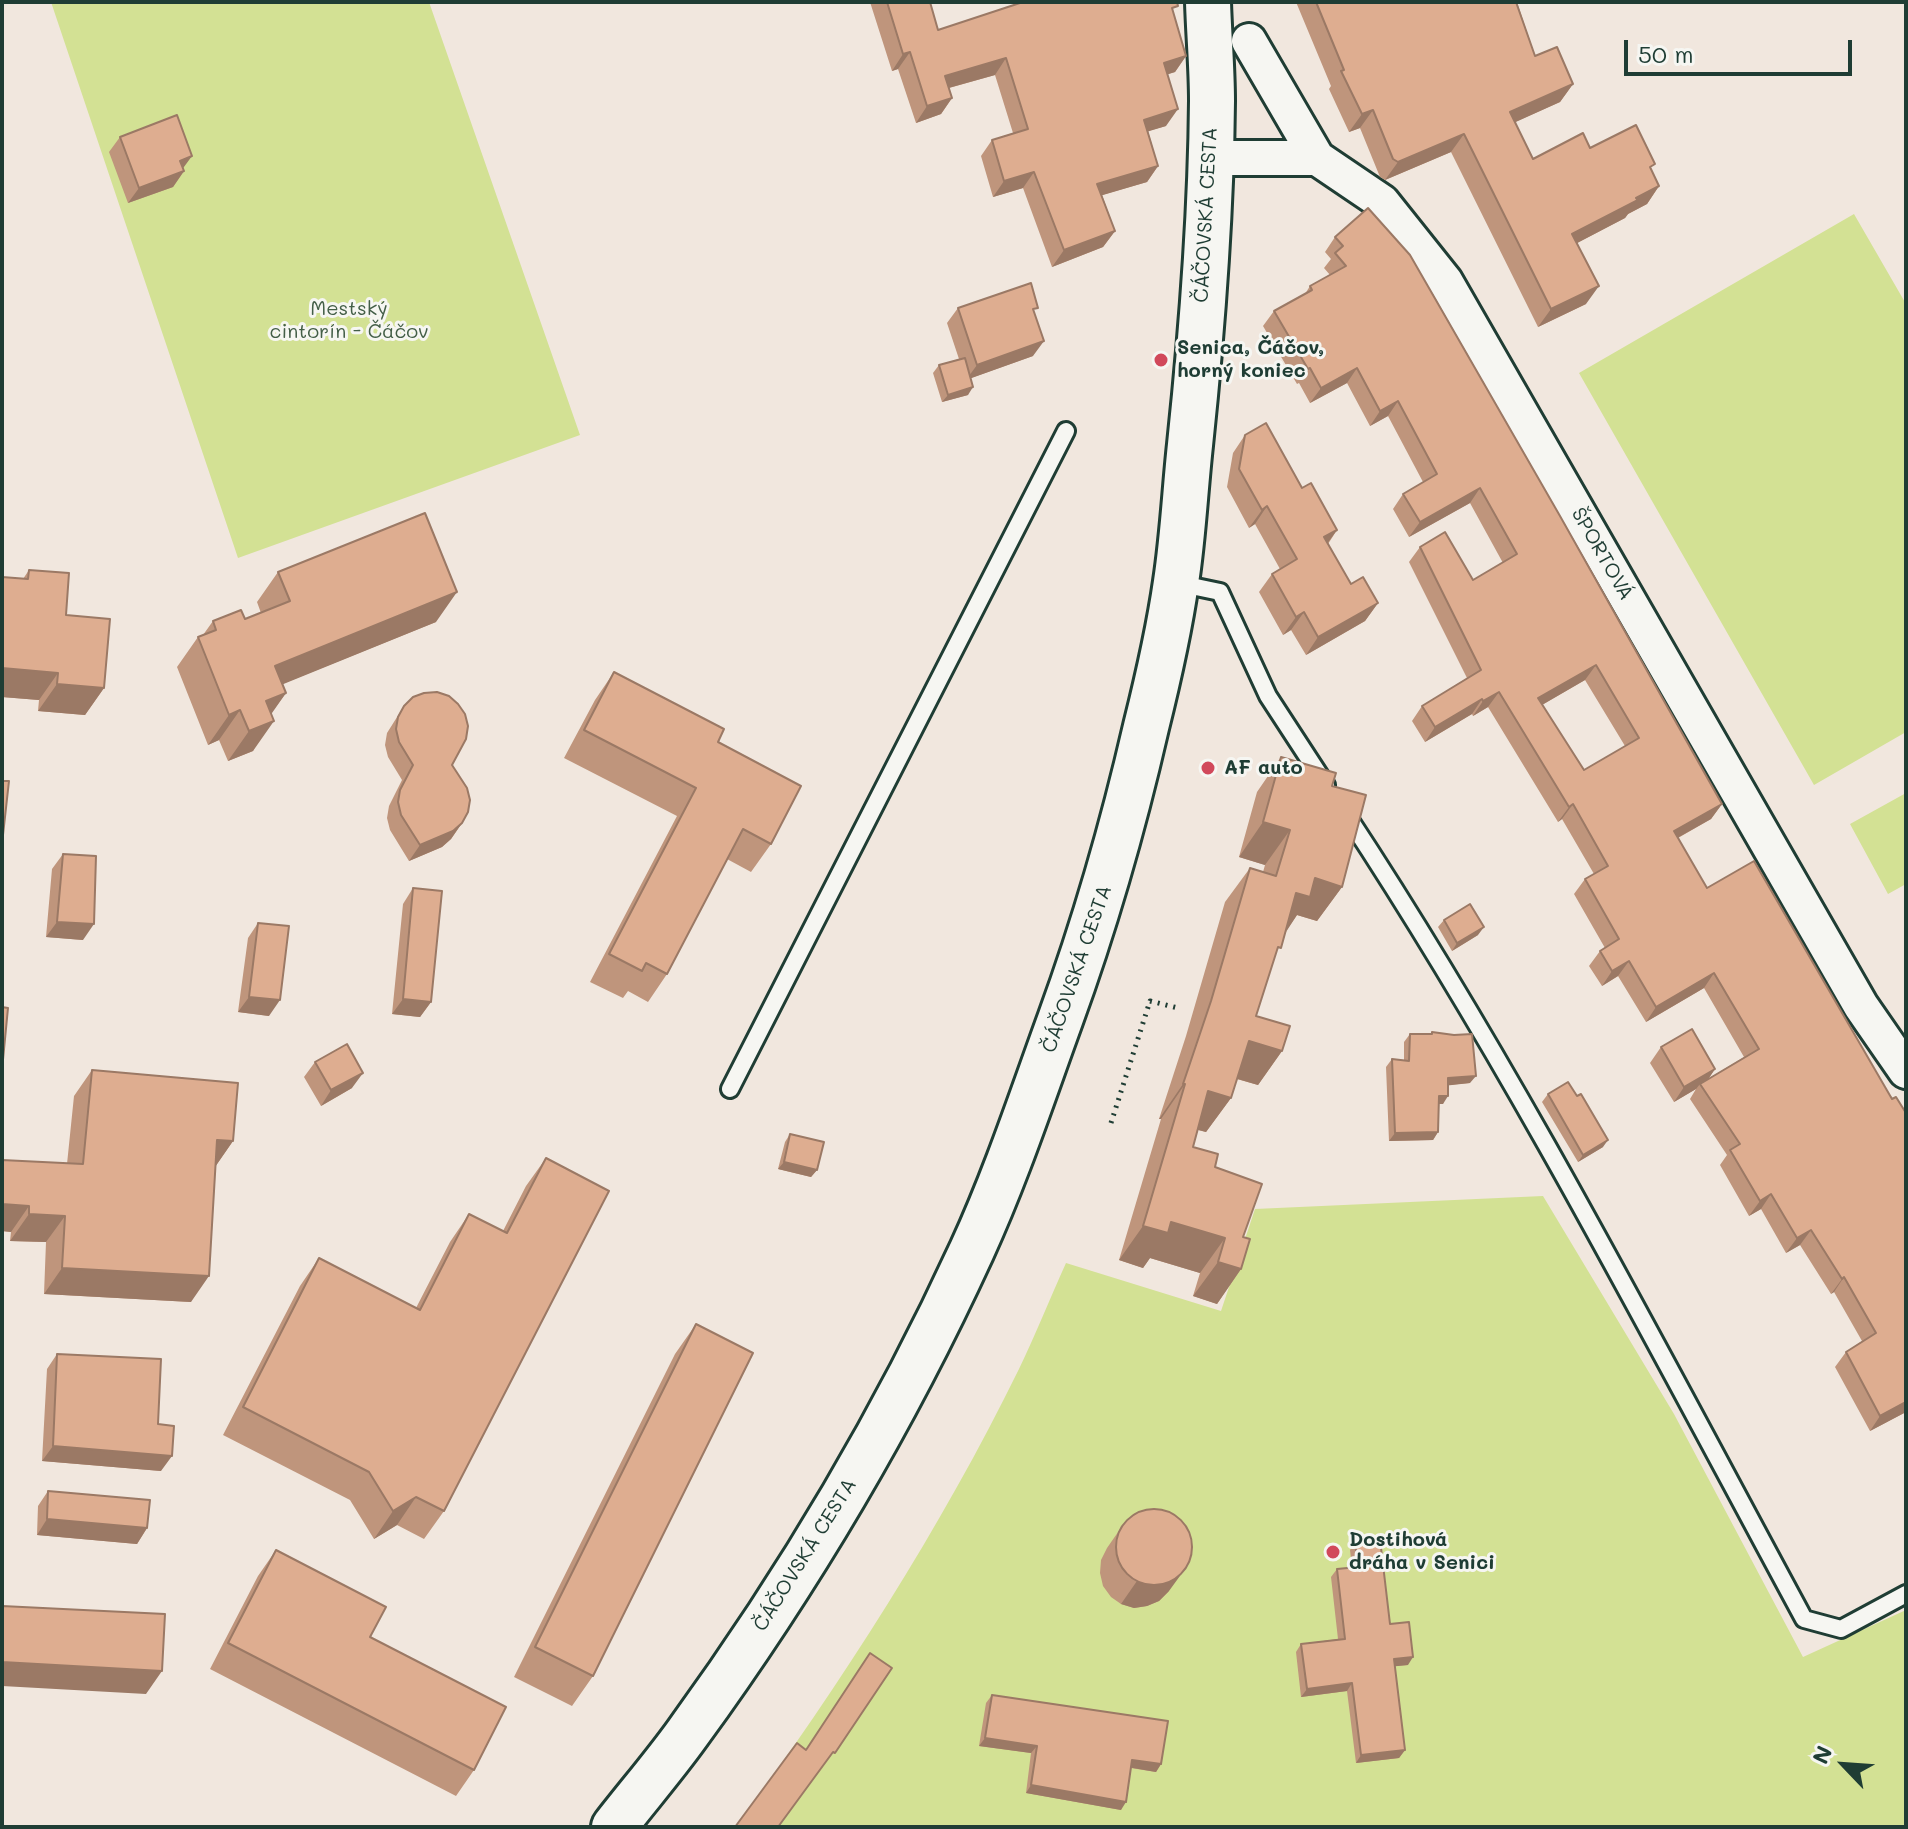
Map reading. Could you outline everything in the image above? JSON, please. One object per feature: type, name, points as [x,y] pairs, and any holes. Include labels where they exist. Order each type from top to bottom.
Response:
[{"type":"main road","name":"ČÁČOVSKÁ CESTA","points":[[614,1827],[684,1739],[800,1568],[918,1361],[998,1188],[1100,904],[1142,748],[1176,583],[1199,356],[1211,158],[1208,2]]},
{"type":"street","points":[[1249,41],[1317,158]]},
{"type":"street","points":[[1211,158],[1317,158]]},
{"type":"street","name":"ŠPORTOVÁ","points":[[1317,158],[1382,202],[1445,281],[1861,1006],[1906,1071]]},
{"type":"lane","points":[[730,1089],[1066,431]]},
{"type":"lane","points":[[1176,583],[1220,592],[1268,696],[1446,970],[1567,1179],[1804,1619],[1841,1629],[1906,1594]]},
{"type":"path","points":[[1111,1123],[1150,1001],[1178,1008]]},
{"type":"green space","name":"Mestský cintorín - Čáčov","points":[[51,2],[429,2],[580,435],[238,558]]},
{"type":"green space","points":[[1854,214],[1906,304],[1906,732],[1814,785],[1579,373]]},
{"type":"green space","points":[[1906,793],[1906,884],[1888,894],[1850,824]]},
{"type":"green space","name":"Dostihová dráha v Senici","points":[[1543,1196],[1674,1414],[1803,1657],[1906,1610],[1906,1827],[736,1827],[814,1717],[923,1546],[989,1429],[1066,1263],[1221,1311],[1255,1209]]},
{"type":"building","points":[[887,2],[930,2],[938,30],[1023,2],[1177,2],[1178,6],[1172,8],[1186,56],[1164,63],[1178,109],[1144,120],[1158,166],[1097,184],[1115,231],[1064,250],[1034,172],[1004,181],[992,140],[1028,129],[1006,58],[945,76],[952,98],[927,106],[910,52],[903,54]]},
{"type":"building","points":[[1316,2],[1516,2],[1535,56],[1557,47],[1573,84],[1510,112],[1533,159],[1583,133],[1590,148],[1636,125],[1655,164],[1650,167],[1659,186],[1572,234],[1599,286],[1551,309],[1464,134],[1398,162],[1393,159],[1373,110],[1362,114],[1341,71],[1344,70]]},
{"type":"building","points":[[177,115],[192,156],[180,161],[184,171],[139,188],[120,137]]},
{"type":"building","points":[[1368,208],[1410,255],[1722,804],[1674,831],[1707,888],[1754,861],[1892,1099],[1896,1097],[1906,1113],[1906,1402],[1880,1416],[1846,1352],[1876,1333],[1844,1277],[1842,1279],[1811,1230],[1797,1238],[1771,1194],[1760,1201],[1730,1150],[1740,1144],[1700,1084],[1759,1049],[1714,973],[1656,1007],[1629,961],[1612,971],[1600,951],[1619,939],[1585,879],[1608,866],[1573,804],[1569,807],[1499,692],[1435,727],[1422,706],[1481,670],[1420,547],[1445,532],[1473,580],[1517,554],[1480,488],[1420,522],[1403,494],[1437,474],[1398,401],[1380,411],[1357,368],[1321,388],[1274,311],[1346,266],[1335,253],[1343,246],[1335,237]],"holes":[[[1596,665],[1639,738],[1584,770],[1538,698]]]},
{"type":"building","points":[[1031,283],[1038,308],[1033,309],[1044,341],[977,365],[958,308]]},
{"type":"building","points":[[965,358],[973,387],[948,395],[939,365]]},
{"type":"building","points":[[1266,423],[1302,488],[1311,483],[1337,530],[1324,537],[1351,584],[1363,577],[1378,603],[1318,637],[1304,612],[1296,617],[1272,574],[1297,559],[1267,506],[1262,510],[1239,469],[1245,435]]},
{"type":"building","points":[[425,513],[457,592],[275,666],[286,693],[266,701],[274,721],[249,731],[240,710],[229,715],[198,637],[216,630],[213,621],[241,610],[245,619],[290,601],[278,572]]},
{"type":"building","points":[[29,570],[69,573],[66,615],[110,619],[104,688],[57,684],[58,673],[2,668],[2,577],[28,579]]},
{"type":"building","points":[[614,672],[724,729],[718,742],[801,786],[771,844],[743,829],[667,974],[646,963],[642,971],[609,954],[696,788],[584,730]]},
{"type":"building","points":[[437,692],[449,696],[465,714],[468,726],[466,739],[452,765],[467,788],[470,800],[462,823],[453,831],[420,845],[401,815],[398,802],[400,790],[413,765],[399,742],[396,729],[398,717],[413,697]]},
{"type":"building","points":[[1281,757],[1336,773],[1332,786],[1366,795],[1342,887],[1315,878],[1310,897],[1296,893],[1281,948],[1278,947],[1256,1016],[1290,1026],[1282,1051],[1249,1041],[1231,1098],[1208,1091],[1193,1147],[1218,1154],[1215,1167],[1262,1184],[1243,1237],[1250,1239],[1241,1269],[1218,1262],[1225,1238],[1171,1222],[1168,1233],[1143,1226],[1250,868],[1276,876],[1290,830],[1263,822]]},
{"type":"building","points":[[2,781],[9,781],[3,835],[2,835]]},
{"type":"building","points":[[63,854],[96,856],[94,924],[57,922]]},
{"type":"building","points":[[413,888],[442,891],[431,1002],[403,999]]},
{"type":"building","points":[[1470,904],[1484,927],[1457,943],[1444,920]]},
{"type":"building","points":[[258,923],[289,926],[280,1000],[249,997]]},
{"type":"building","points":[[2,1007],[8,1008],[2,1070]]},
{"type":"building","points":[[1692,1029],[1715,1069],[1684,1087],[1661,1047]]},
{"type":"building","points":[[1410,1034],[1472,1034],[1476,1076],[1448,1078],[1448,1096],[1439,1096],[1438,1132],[1395,1133],[1392,1059],[1409,1061]]},
{"type":"building","points":[[347,1044],[363,1073],[331,1090],[315,1062]]},
{"type":"building","points":[[92,1070],[238,1083],[233,1141],[217,1140],[209,1276],[62,1268],[65,1216],[29,1214],[29,1206],[2,1204],[2,1160],[83,1164]]},
{"type":"building","points":[[1568,1082],[1577,1096],[1581,1094],[1608,1140],[1583,1155],[1548,1094]]},
{"type":"building","points":[[790,1134],[824,1142],[817,1170],[784,1162]]},
{"type":"building","points":[[546,1158],[609,1191],[444,1511],[416,1497],[393,1511],[369,1472],[243,1407],[319,1258],[420,1310],[469,1214],[507,1233]]},
{"type":"building","points":[[696,1324],[753,1353],[593,1676],[535,1647]]},
{"type":"building","points":[[57,1354],[161,1359],[158,1424],[174,1426],[172,1456],[53,1446]]},
{"type":"building","points":[[48,1491],[150,1500],[147,1528],[47,1519]]},
{"type":"building","points":[[1154,1509],[1168,1512],[1181,1520],[1189,1533],[1192,1547],[1189,1561],[1181,1574],[1168,1582],[1154,1585],[1140,1582],[1127,1574],[1119,1561],[1116,1547],[1119,1533],[1127,1520],[1140,1512]]},
{"type":"building","points":[[1380,1539],[1390,1624],[1409,1622],[1413,1657],[1394,1659],[1405,1750],[1361,1755],[1352,1683],[1307,1689],[1301,1644],[1345,1639],[1337,1569],[1358,1567],[1355,1542]]},
{"type":"building","points":[[276,1550],[386,1607],[370,1637],[506,1707],[474,1770],[228,1643]]},
{"type":"building","points":[[2,1606],[165,1614],[162,1671],[2,1662]]},
{"type":"building","points":[[870,1653],[892,1668],[835,1753],[778,1827],[735,1827],[797,1743],[806,1750]]},
{"type":"building","points":[[992,1695],[1168,1721],[1161,1764],[1132,1760],[1126,1802],[1031,1785],[1037,1746],[985,1738]]},
{"type":"place","name":"Senica, Čáčov, horný koniec","points":[[1161,360]]},
{"type":"place","name":"AF auto","points":[[1208,768]]},
{"type":"place","name":"Dostihová dráha v Senici","points":[[1333,1552]]}]
